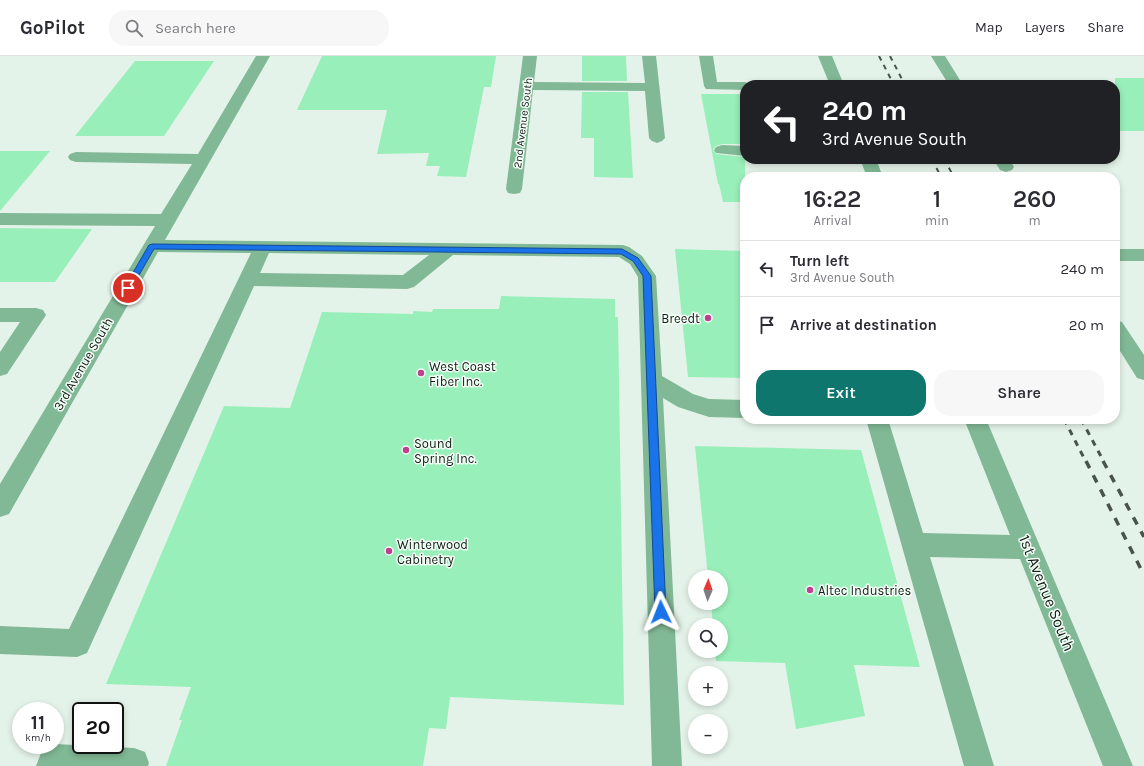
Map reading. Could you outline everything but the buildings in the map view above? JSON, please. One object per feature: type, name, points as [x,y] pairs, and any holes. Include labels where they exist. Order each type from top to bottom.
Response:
[{"type":"street","name":"3rd Avenue South","points":[[0,506],[262,56]]},
{"type":"street","name":"2nd Avenue South","points":[[514,189],[530,56]]},
{"type":"street","points":[[649,56],[657,138]]},
{"type":"street","points":[[706,56],[711,86],[740,86]]},
{"type":"street","points":[[826,56],[835,80]]},
{"type":"street","points":[[938,56],[953,80]]},
{"type":"street","points":[[527,86],[652,86]]},
{"type":"street","points":[[722,150],[740,151]]},
{"type":"street","points":[[76,157],[203,159]]},
{"type":"street","points":[[0,219],[167,220]]},
{"type":"street","points":[[152,246],[622,251],[636,260],[647,276],[666,766]]},
{"type":"street","points":[[0,640],[77,643],[263,248]]},
{"type":"street","points":[[248,279],[407,282],[449,250]]},
{"type":"street","points":[[1120,255],[1144,256]]},
{"type":"street","points":[[0,315],[36,315],[0,368]]},
{"type":"street","points":[[1120,335],[1144,372]]},
{"type":"street","points":[[652,381],[686,401],[708,408],[740,409]]},
{"type":"street","points":[[878,424],[979,766]]},
{"type":"street","name":"1st Avenue South","points":[[977,424],[1118,766]]},
{"type":"street","points":[[914,545],[1028,547]]},
{"type":"street","points":[[51,766],[54,759],[134,763]]},
{"type":"railway","points":[[879,56],[891,80]]},
{"type":"railway","points":[[890,56],[902,80]]},
{"type":"railway","points":[[934,164],[938,172]]},
{"type":"railway","points":[[947,164],[951,172]]},
{"type":"railway","points":[[1067,424],[1086,462]]},
{"type":"railway","points":[[1084,424],[1104,462]]},
{"type":"railway","points":[[1086,461],[1144,575]]},
{"type":"railway","points":[[1103,461],[1144,537]]},
{"type":"place","name":"Breedt","points":[[708,318]]},
{"type":"place","name":"West Coast Fiber Inc.","points":[[421,373]]},
{"type":"place","name":"Sound Spring Inc.","points":[[406,450]]},
{"type":"place","name":"Winterwood Cabinetry","points":[[389,551]]},
{"type":"place","name":"Altec Industries","points":[[810,590]]},
{"type":"route","points":[[128,288],[152,246],[622,251],[636,260],[647,276],[661,612]]}]
